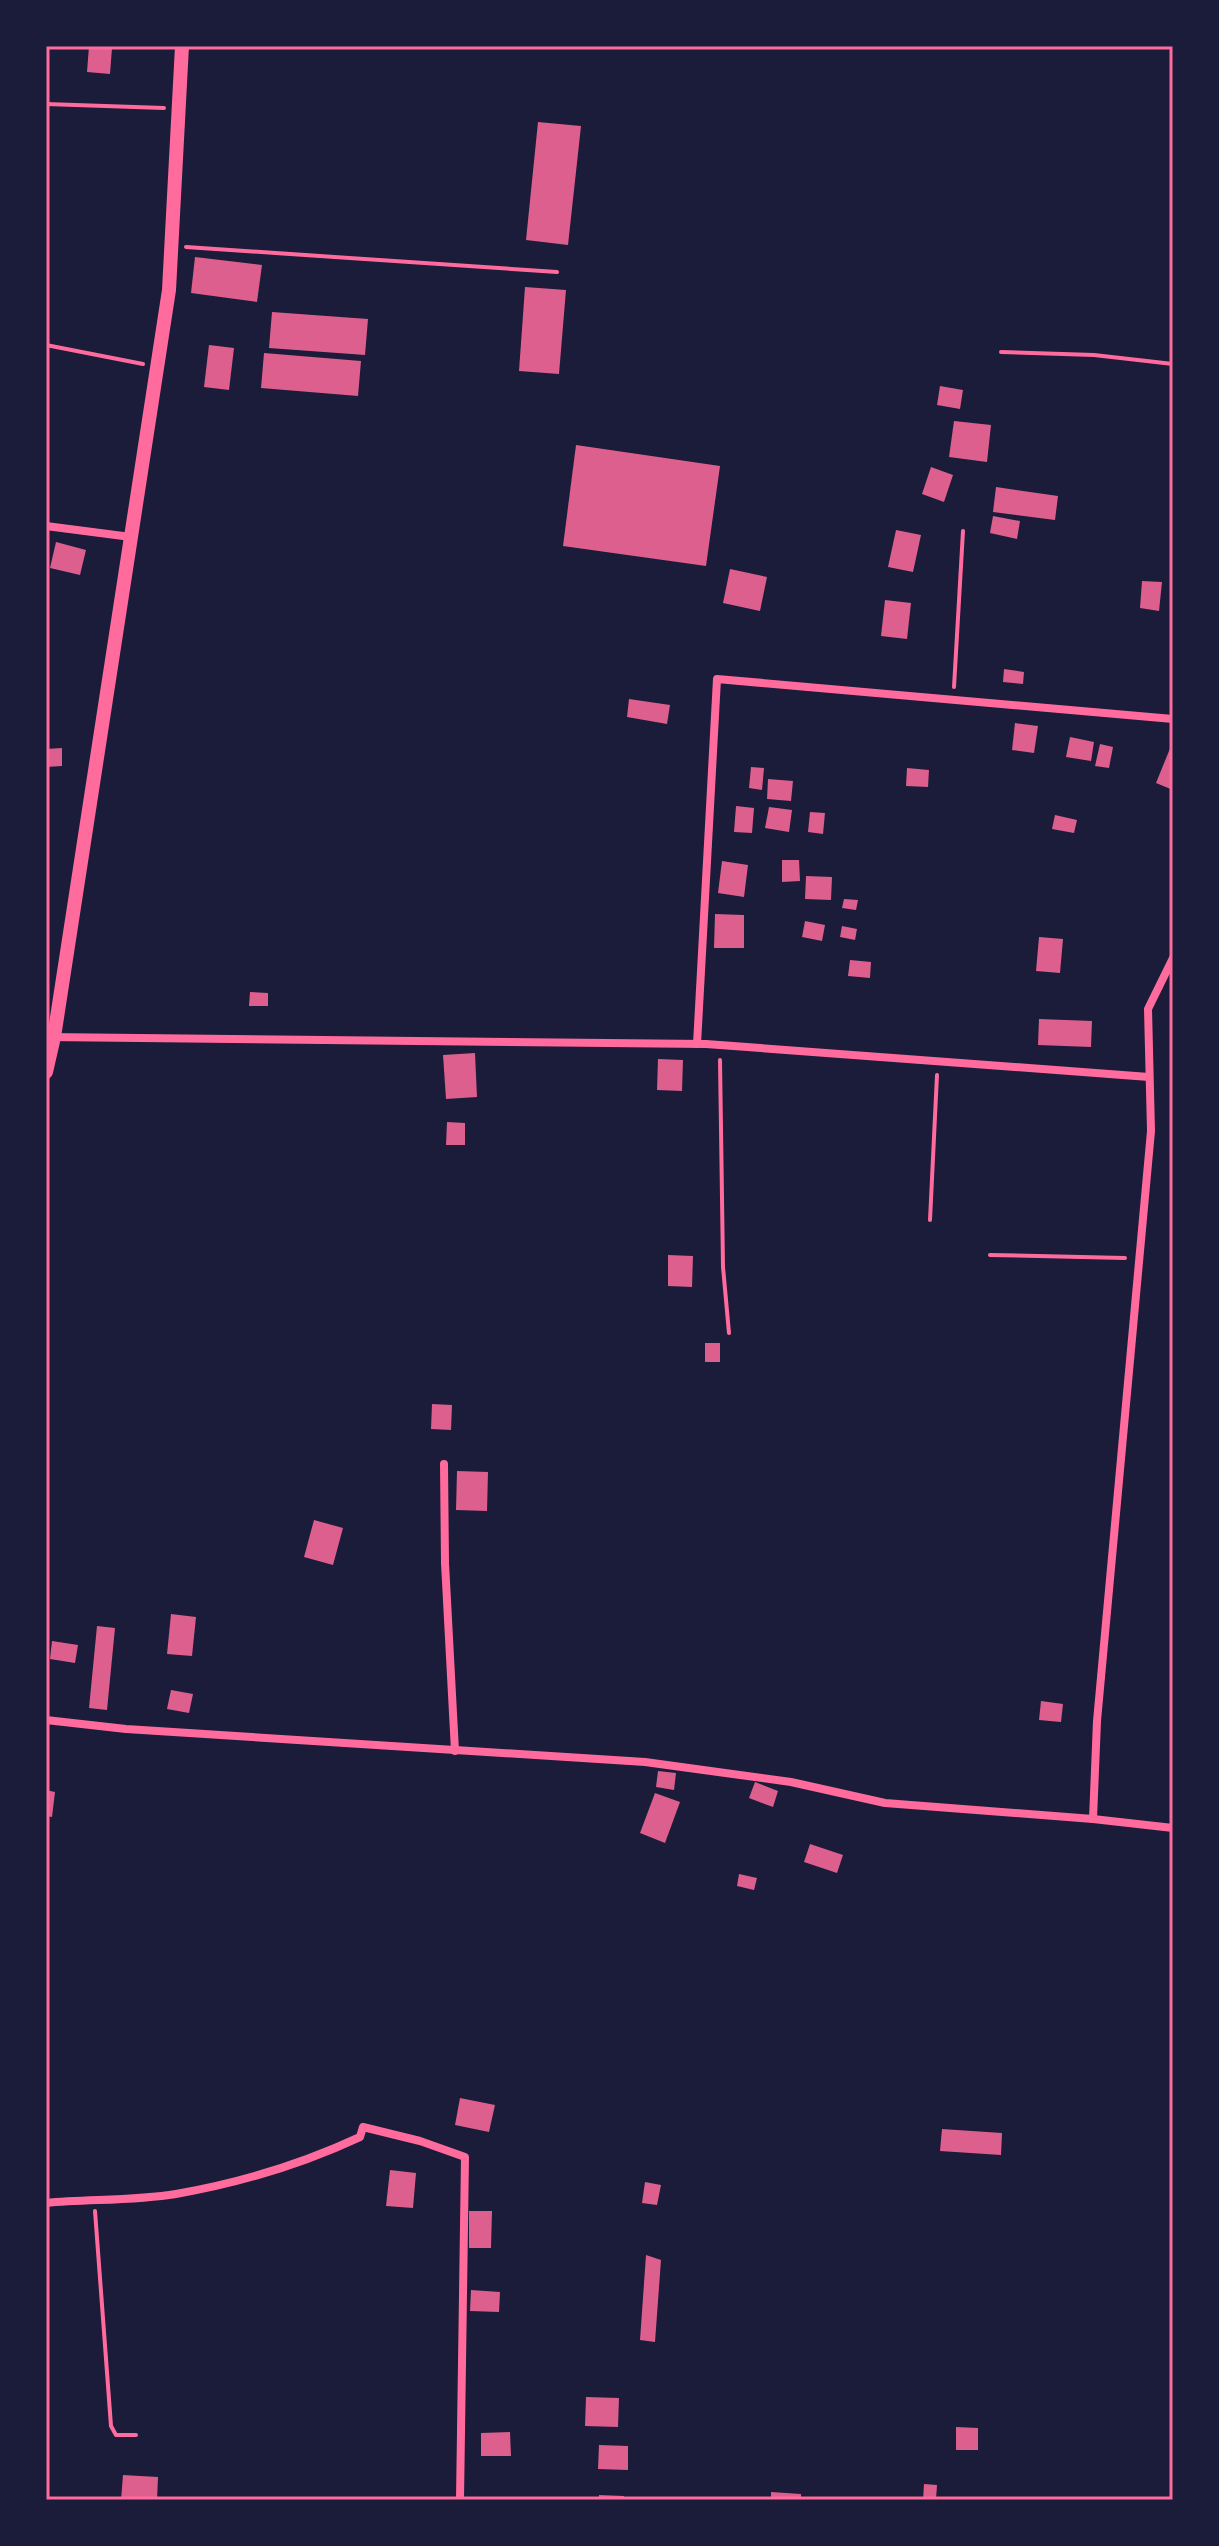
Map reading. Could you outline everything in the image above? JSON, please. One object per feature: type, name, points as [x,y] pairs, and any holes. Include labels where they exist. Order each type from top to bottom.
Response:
[{"type":"street","points":[[46,1072],[169,290],[182,46]]},
{"type":"street","points":[[46,526],[131,537]]},
{"type":"street","points":[[697,1044],[717,679],[1173,719]]},
{"type":"street","points":[[1093,1819],[1097,1721],[1151,1131],[1148,1009],[1173,958]]},
{"type":"street","points":[[50,1037],[697,1044],[1149,1077]]},
{"type":"street","points":[[444,1464],[445,1563],[455,1751]]},
{"type":"street","points":[[46,1720],[126,1729],[645,1762],[791,1782],[885,1803],[1173,1828]]},
{"type":"street","points":[[46,2203],[175,2194],[315,2158],[360,2137],[363,2127],[420,2141],[465,2157],[460,2500]]},
{"type":"path","points":[[46,104],[178,109]]},
{"type":"path","points":[[171,246],[557,272]]},
{"type":"path","points":[[46,345],[157,367]]},
{"type":"path","points":[[1001,352],[1094,355],[1173,364]]},
{"type":"path","points":[[953,701],[963,531]]},
{"type":"path","points":[[719,1045],[723,1267],[729,1333]]},
{"type":"path","points":[[930,1220],[938,1061]]},
{"type":"path","points":[[990,1255],[1139,1259]]},
{"type":"path","points":[[94,2201],[111,2426],[116,2435],[136,2435]]},
{"type":"building","points":[[89,46],[112,48],[110,74],[87,72]]},
{"type":"building","points":[[538,122],[581,126],[568,245],[526,240]]},
{"type":"building","points":[[195,257],[262,265],[257,302],[191,293]]},
{"type":"building","points":[[525,287],[566,290],[559,374],[519,371]]},
{"type":"building","points":[[272,312],[368,319],[365,355],[269,348]]},
{"type":"building","points":[[209,345],[234,348],[229,390],[204,387]]},
{"type":"building","points":[[264,353],[361,361],[358,396],[261,388]]},
{"type":"building","points":[[940,386],[963,390],[960,409],[937,405]]},
{"type":"building","points":[[954,421],[991,425],[987,462],[949,457]]},
{"type":"building","points":[[576,445],[720,466],[706,566],[563,546]]},
{"type":"building","points":[[931,467],[953,475],[944,502],[922,494]]},
{"type":"building","points":[[996,487],[1058,496],[1055,520],[993,512]]},
{"type":"building","points":[[993,516],[1020,521],[1017,539],[990,533]]},
{"type":"building","points":[[896,530],[921,535],[913,572],[888,567]]},
{"type":"building","points":[[56,542],[86,550],[80,575],[50,568]]},
{"type":"building","points":[[730,569],[767,577],[760,611],[723,603]]},
{"type":"building","points":[[1142,581],[1162,582],[1159,611],[1140,608]]},
{"type":"building","points":[[885,600],[911,603],[907,639],[881,636]]},
{"type":"building","points":[[1004,669],[1024,672],[1023,684],[1003,682]]},
{"type":"building","points":[[629,699],[670,705],[667,724],[627,717]]},
{"type":"building","points":[[1015,723],[1038,726],[1034,753],[1012,750]]},
{"type":"building","points":[[1070,737],[1094,742],[1091,761],[1066,757]]},
{"type":"building","points":[[1100,744],[1113,747],[1109,768],[1095,766]]},
{"type":"building","points":[[1173,747],[1173,790],[1156,783]]},
{"type":"building","points":[[62,748],[62,766],[46,767],[46,749]]},
{"type":"building","points":[[751,767],[764,768],[762,790],[749,788]]},
{"type":"building","points":[[907,768],[929,770],[928,787],[906,786]]},
{"type":"building","points":[[768,779],[793,781],[791,801],[767,799]]},
{"type":"building","points":[[736,806],[754,808],[752,833],[734,832]]},
{"type":"building","points":[[769,807],[792,810],[789,832],[765,828]]},
{"type":"building","points":[[810,812],[825,813],[823,834],[808,832]]},
{"type":"building","points":[[1055,815],[1077,820],[1074,833],[1052,829]]},
{"type":"building","points":[[782,860],[799,860],[800,881],[782,882]]},
{"type":"building","points":[[722,861],[748,865],[744,897],[718,893]]},
{"type":"building","points":[[806,876],[832,877],[831,900],[805,899]]},
{"type":"building","points":[[844,899],[858,900],[856,910],[842,908]]},
{"type":"building","points":[[715,914],[744,915],[744,948],[714,948]]},
{"type":"building","points":[[805,921],[825,925],[822,941],[802,937]]},
{"type":"building","points":[[842,926],[857,929],[855,940],[840,937]]},
{"type":"building","points":[[1039,937],[1063,939],[1060,973],[1036,971]]},
{"type":"building","points":[[850,960],[871,962],[870,978],[848,976]]},
{"type":"building","points":[[250,992],[268,993],[268,1006],[249,1006]]},
{"type":"building","points":[[1039,1019],[1092,1021],[1091,1047],[1038,1045]]},
{"type":"building","points":[[475,1053],[477,1097],[446,1099],[443,1055]]},
{"type":"building","points":[[658,1059],[683,1060],[682,1091],[657,1090]]},
{"type":"building","points":[[447,1122],[465,1123],[465,1145],[446,1145]]},
{"type":"building","points":[[668,1255],[693,1256],[692,1287],[668,1286]]},
{"type":"building","points":[[705,1343],[720,1343],[720,1362],[705,1362]]},
{"type":"building","points":[[432,1404],[452,1405],[451,1430],[431,1429]]},
{"type":"building","points":[[457,1471],[488,1472],[487,1511],[456,1510]]},
{"type":"building","points":[[314,1520],[343,1528],[333,1565],[304,1557]]},
{"type":"building","points":[[171,1614],[196,1617],[192,1656],[167,1654]]},
{"type":"building","points":[[97,1626],[115,1628],[107,1710],[89,1708]]},
{"type":"building","points":[[52,1641],[78,1645],[75,1663],[50,1659]]},
{"type":"building","points":[[171,1690],[193,1694],[189,1713],[167,1709]]},
{"type":"building","points":[[1041,1701],[1063,1704],[1061,1722],[1039,1720]]},
{"type":"building","points":[[658,1771],[676,1773],[674,1790],[656,1787]]},
{"type":"building","points":[[755,1782],[778,1791],[773,1807],[749,1798]]},
{"type":"building","points":[[46,1790],[55,1792],[52,1817],[46,1816]]},
{"type":"building","points":[[655,1793],[680,1802],[665,1843],[640,1833]]},
{"type":"building","points":[[810,1844],[843,1855],[837,1873],[804,1862]]},
{"type":"building","points":[[739,1874],[757,1878],[754,1890],[737,1886]]},
{"type":"building","points":[[460,2098],[495,2105],[489,2132],[455,2125]]},
{"type":"building","points":[[942,2129],[1002,2133],[1001,2155],[940,2151]]},
{"type":"building","points":[[390,2170],[416,2173],[413,2208],[386,2206]]},
{"type":"building","points":[[645,2182],[661,2185],[657,2205],[642,2203]]},
{"type":"building","points":[[469,2211],[492,2211],[491,2248],[469,2248]]},
{"type":"building","points":[[646,2255],[661,2260],[655,2342],[640,2340]]},
{"type":"building","points":[[471,2290],[500,2292],[499,2312],[470,2311]]},
{"type":"building","points":[[586,2397],[619,2398],[618,2427],[585,2426]]},
{"type":"building","points":[[956,2427],[978,2428],[978,2450],[956,2450]]},
{"type":"building","points":[[510,2432],[511,2456],[481,2456],[481,2433]]},
{"type":"building","points":[[599,2445],[628,2446],[628,2470],[598,2469]]},
{"type":"building","points":[[123,2475],[158,2477],[157,2500],[121,2500]]},
{"type":"building","points":[[924,2484],[937,2485],[936,2500],[923,2500]]},
{"type":"building","points":[[771,2492],[801,2494],[801,2500],[771,2500]]},
{"type":"building","points":[[599,2495],[624,2496],[624,2500],[599,2500]]}]
